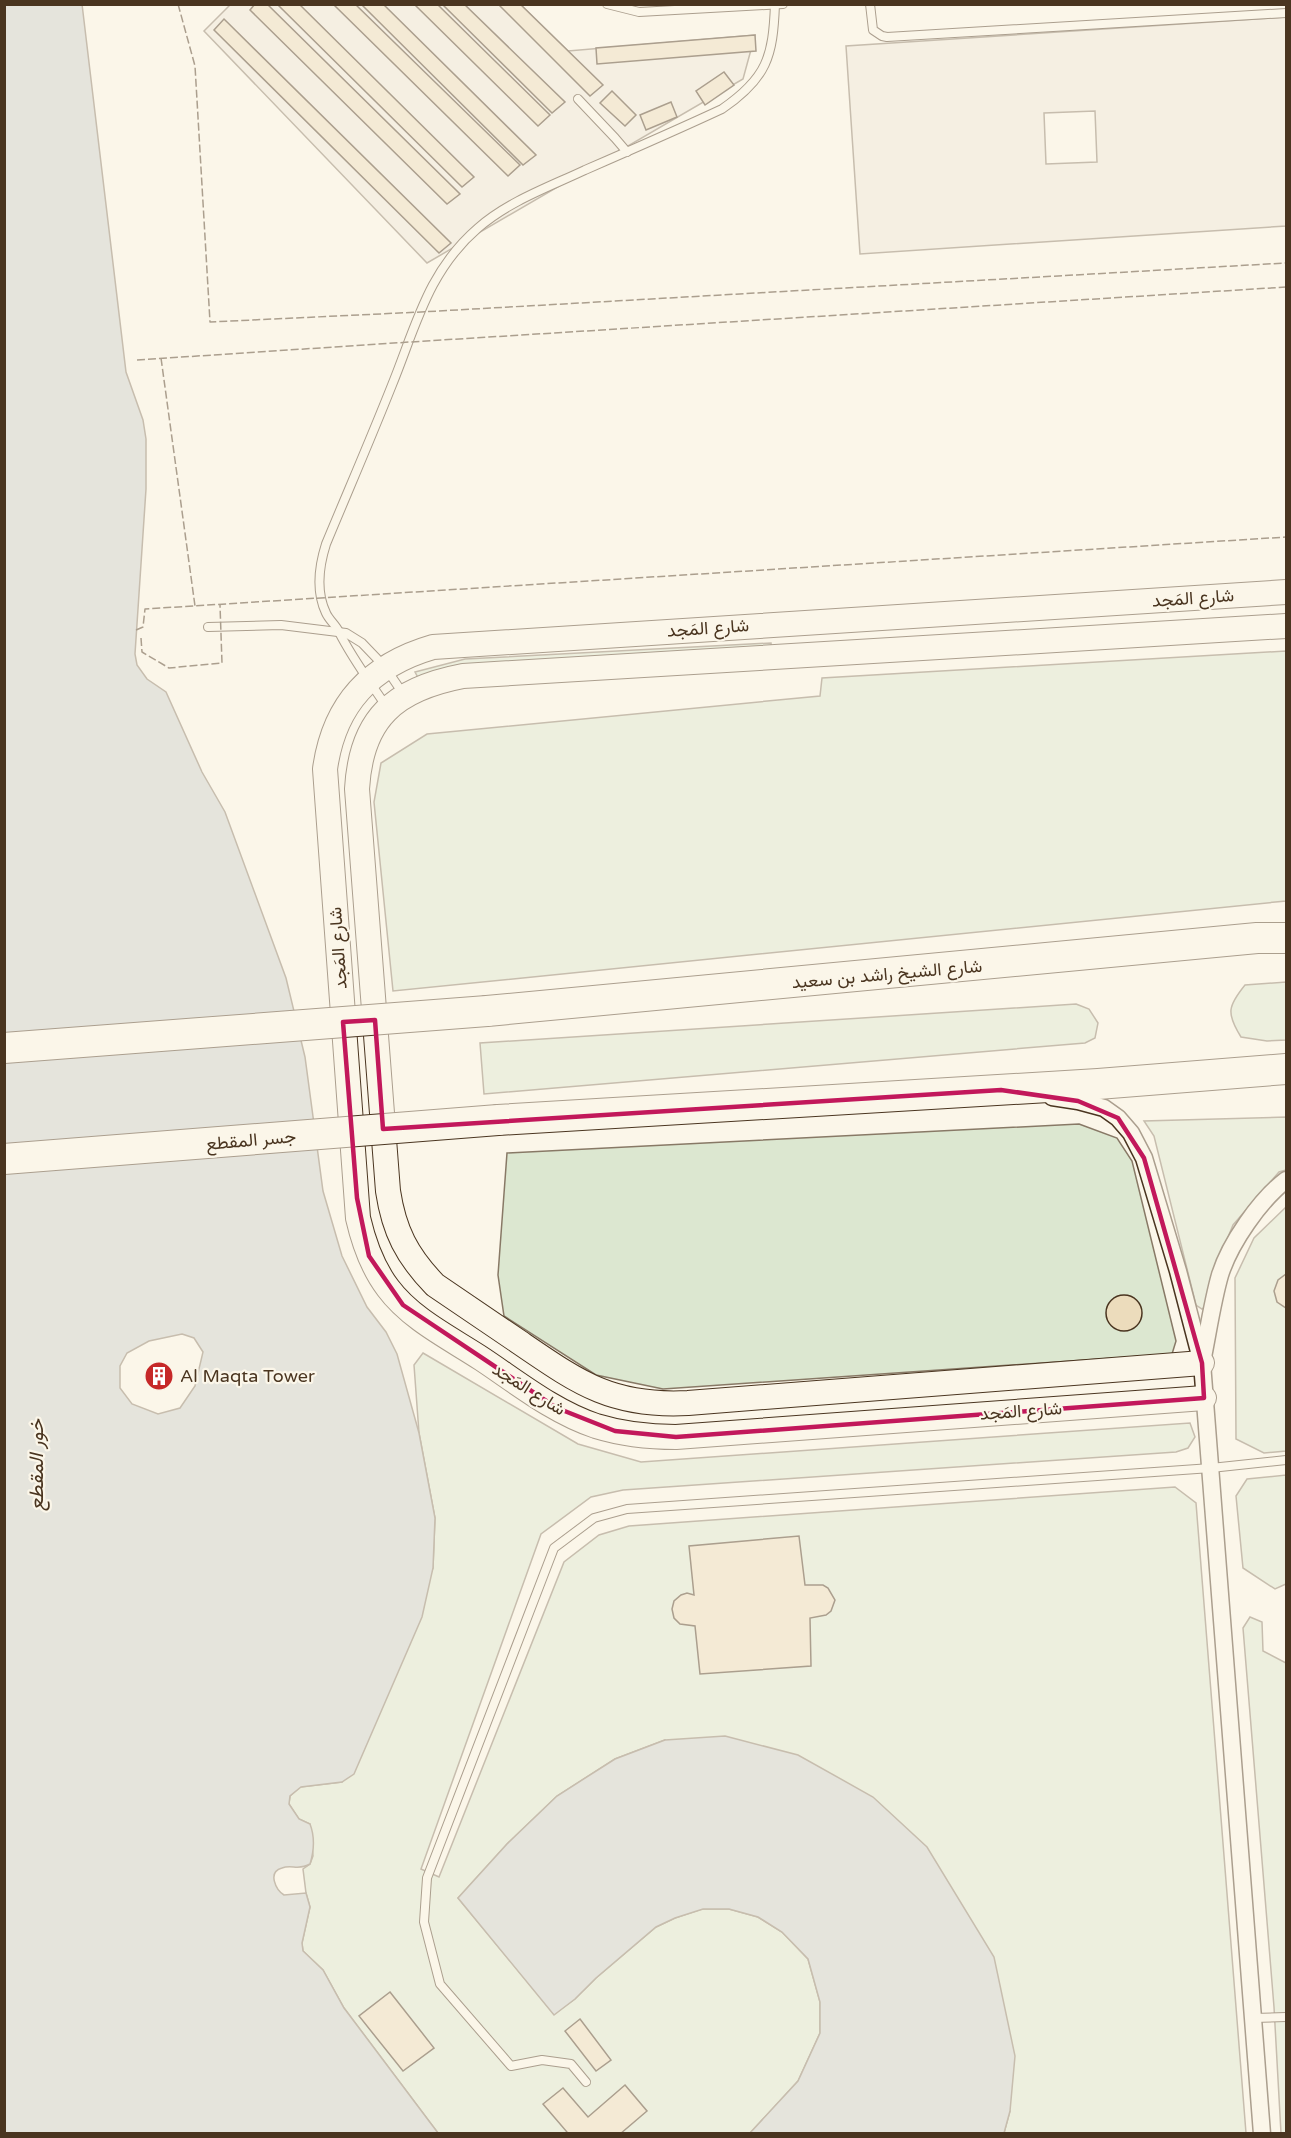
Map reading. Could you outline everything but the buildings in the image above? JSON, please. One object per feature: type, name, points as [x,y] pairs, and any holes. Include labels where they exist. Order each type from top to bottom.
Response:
[{"type":"highway","name":"شارع الشيخ راشد بن سعيد","points":[[4,1048],[488,1011],[1277,937]]},
{"type":"highway","points":[[1001,1090],[1287,1069]]},
{"type":"highway","points":[[1098,1084],[1287,1084]]},
{"type":"highway","name":"جسر المقطع","points":[[4,1159],[498,1120],[1001,1090]]},
{"type":"street","name":"شارع المَجد","points":[[1204,1398],[676,1437],[635,1435],[594,1425],[557,1408],[418,1317],[403,1305],[378,1274],[362,1237],[358,1218],[325,769],[328,748],[345,707],[377,674],[412,653],[433,647],[1287,592]]},
{"type":"street","name":"شارع المَجد","points":[[1202,1363],[688,1403],[646,1403],[615,1396],[585,1385],[435,1285],[407,1252],[391,1212],[357,789],[358,763],[366,739],[380,717],[396,702],[444,680],[483,674],[1287,626]]},
{"type":"street","points":[[1001,1090],[1078,1101],[1104,1108],[1118,1118],[1131,1133],[1144,1158],[1178,1271],[1202,1363],[1262,2133]]},
{"type":"street","points":[[1202,1363],[1221,1273],[1242,1230],[1261,1204],[1287,1180]]},
{"type":"lane","points":[[607,4],[639,12],[783,4]]},
{"type":"lane","points":[[870,4],[873,30],[887,37],[1287,13]]},
{"type":"lane","points":[[396,702],[377,674],[345,645],[339,631],[326,614],[321,597],[320,575],[323,555],[435,278],[465,239],[496,214],[522,199],[722,109],[742,96],[756,79],[768,58],[773,40],[775,5]]},
{"type":"lane","points":[[578,99],[627,152]]},
{"type":"lane","points":[[208,627],[260,624],[339,631],[352,636],[362,643],[377,674],[396,702]]},
{"type":"lane","points":[[586,2082],[571,2064],[542,2060],[511,2066],[440,1984],[424,1922],[427,1878],[554,1548],[594,1518],[627,1509],[1211,1468],[1287,1460]]},
{"type":"lane","points":[[1254,2018],[1287,2017]]},
{"type":"highlighted area","points":[[375,1020],[383,1129],[1001,1090],[1078,1101],[1118,1118],[1144,1158],[1202,1363],[1204,1398],[676,1437],[615,1431],[557,1408],[403,1305],[369,1256],[357,1198],[343,1022]]},
{"type":"green space","points":[[771,643],[772,655],[421,683],[415,672],[465,659]]},
{"type":"green space","points":[[1286,651],[1286,901],[393,991],[374,802],[381,763],[427,734],[820,696],[822,678]]},
{"type":"green space","points":[[1286,982],[1286,1040],[1267,1041],[1241,1037],[1233,1022],[1231,1010],[1232,1004],[1245,985]]},
{"type":"green space","points":[[1076,1004],[1089,1009],[1098,1023],[1095,1038],[1085,1043],[484,1094],[480,1043]]},
{"type":"green space","points":[[1286,1117],[1286,1170],[1279,1172],[1233,1225],[1214,1272],[1209,1305],[1202,1309],[1196,1305],[1154,1136],[1144,1121]]},
{"type":"green space","points":[[1079,1124],[1117,1138],[1132,1161],[1176,1341],[1172,1354],[663,1389],[596,1375],[504,1316],[498,1275],[507,1153]]},
{"type":"green space","points":[[1286,1207],[1286,1451],[1264,1453],[1236,1439],[1235,1278],[1254,1238]]},
{"type":"green space","points":[[423,1353],[578,1444],[641,1462],[1190,1423],[1195,1437],[1188,1448],[1176,1452],[623,1490],[591,1497],[541,1534],[421,1869],[439,1877],[564,1562],[599,1535],[629,1526],[1175,1487],[1196,1503],[1246,2133],[1004,2133],[1010,2111],[665,1740],[615,1759],[557,1796],[507,1844],[458,1898],[554,2014],[575,1999],[656,1927],[702,1909],[729,1909],[758,1917],[782,1932],[808,1959],[820,2002],[820,2033],[798,2081],[750,2133],[438,2133],[344,2008],[323,1970],[303,1951],[302,1943],[310,1907],[303,1869],[310,1864],[313,1856],[310,1824],[299,1819],[289,1804],[290,1796],[300,1787],[342,1782],[433,1568],[435,1518],[419,1433],[414,1365]]},
{"type":"green space","points":[[1286,1475],[1286,1584],[1275,1589],[1243,1568],[1236,1496],[1247,1479]]},
{"type":"green space","points":[[1250,1617],[1262,1622],[1263,1651],[1286,1663],[1286,2133],[1281,2133],[1274,2007],[1243,1628]]},
{"type":"shaded area","points":[[520,4],[568,51],[755,35],[743,79],[427,263],[204,31],[230,5]]},
{"type":"shaded area","points":[[1286,17],[1286,226],[860,254],[846,46]],"holes":[[[1095,111],[1097,162],[1046,164],[1044,113]]]},
{"type":"water","name":"خور المقطع","points":[[82,4],[126,372],[143,420],[146,439],[146,489],[135,654],[137,665],[147,679],[166,692],[202,772],[225,812],[286,978],[305,1057],[323,1191],[342,1256],[367,1307],[386,1332],[397,1354],[419,1433],[435,1518],[433,1568],[422,1617],[354,1774],[342,1782],[301,1787],[290,1796],[289,1804],[299,1819],[310,1824],[312,1829],[312,1854],[310,1864],[277,1870],[274,1881],[284,1895],[306,1893],[310,1907],[302,1943],[303,1951],[323,1970],[344,2008],[438,2133],[5,2134],[4,5]],"holes":[[[182,1334],[194,1338],[203,1352],[195,1386],[180,1408],[158,1414],[132,1404],[120,1388],[120,1366],[127,1353],[149,1341]]]},
{"type":"water","points":[[725,1736],[798,1755],[873,1797],[927,1847],[994,1957],[1015,2056],[1010,2111],[1004,2133],[750,2133],[798,2081],[820,2033],[820,2002],[808,1959],[782,1932],[758,1917],[729,1909],[703,1909],[656,1927],[554,2015],[458,1898],[507,1844],[557,1796],[615,1759],[665,1740]]},
{"type":"fence","points":[[178,4],[195,66],[210,322],[1286,263]]},
{"type":"fence","points":[[137,360],[1286,287]]},
{"type":"fence","points":[[161,358],[195,606]]},
{"type":"fence","points":[[136,630],[143,627],[145,609],[1286,537]]},
{"type":"fence","points":[[141,638],[142,652],[169,668],[222,663],[220,605]]},
{"type":"place","name":"Al Maqta Tower","points":[[159,1376]]}]
